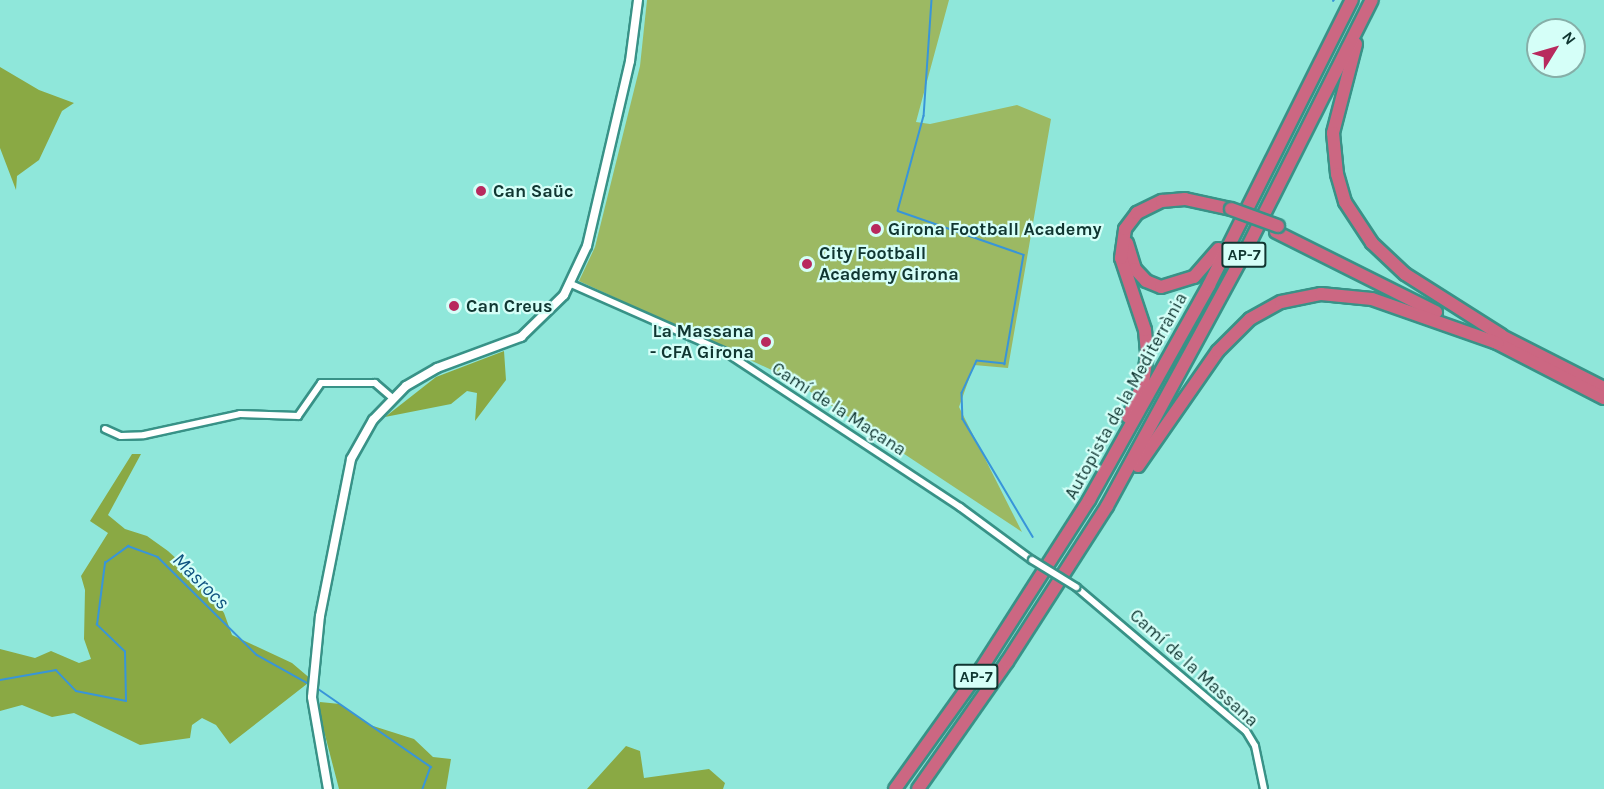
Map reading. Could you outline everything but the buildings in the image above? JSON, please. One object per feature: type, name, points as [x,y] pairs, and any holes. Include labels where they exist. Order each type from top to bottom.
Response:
[{"type":"highway","name":"Autopista de la Mediterrània","points":[[895,789],[1052,561],[1150,394],[1352,0]]},
{"type":"highway","name":"Autopista de la Mediterrània","points":[[918,789],[1007,662],[1107,506],[1235,272],[1373,0]]},
{"type":"highway","points":[[1373,0],[1361,26],[1335,115],[1334,157],[1346,202],[1372,243],[1405,274],[1499,339],[1604,398]]},
{"type":"highway","points":[[1230,212],[1186,206],[1154,210],[1132,229],[1127,245],[1131,262],[1146,280],[1161,287],[1181,284],[1199,273],[1215,258],[1266,155],[1295,115]]},
{"type":"highway","points":[[1052,561],[1062,532],[1143,383],[1145,330],[1121,258],[1125,229],[1137,213],[1162,201],[1185,199],[1277,229],[1499,339],[1604,388]]},
{"type":"highway","points":[[1107,506],[1218,351],[1250,319],[1281,302],[1321,294],[1372,299],[1499,339]]},
{"type":"street","points":[[328,789],[312,711],[313,685],[320,616],[345,477],[366,428],[392,398],[437,368],[520,337],[548,316],[571,284],[587,246],[612,145],[638,0]]},
{"type":"street","name":"Camí de la Maçana","points":[[571,284],[725,352],[1032,560],[1076,587]]},
{"type":"street","points":[[105,429],[121,436],[144,435],[240,414],[298,417],[312,389],[321,383],[375,383],[392,398]]},
{"type":"street","name":"Camí de la Massana","points":[[1076,587],[1246,731],[1255,746],[1264,789]]},
{"type":"green space","name":"City Football Academy Girona","points":[[647,0],[949,0],[916,122],[930,124],[1017,105],[1051,119],[1008,368],[974,365],[959,407],[1022,532],[791,379],[579,281],[595,247],[640,66]]},
{"type":"green space","points":[[0,67],[39,90],[74,103],[62,111],[39,160],[17,176],[16,190],[0,148]]},
{"type":"green space","points":[[504,351],[506,380],[475,421],[477,393],[467,391],[451,404],[385,417],[436,377]]},
{"type":"green space","points":[[132,454],[141,454],[108,515],[125,529],[147,536],[168,551],[203,583],[224,613],[232,635],[292,663],[312,680],[230,744],[216,725],[202,718],[192,725],[190,738],[140,745],[74,713],[52,717],[22,705],[0,711],[0,649],[35,658],[51,651],[79,663],[91,659],[84,639],[85,590],[81,576],[108,533],[90,521]]},
{"type":"green space","points":[[320,702],[340,704],[370,725],[414,739],[433,757],[451,759],[446,789],[339,789],[319,712]]},
{"type":"green space","points":[[626,746],[640,751],[644,778],[709,769],[725,783],[723,789],[587,789]]},
{"type":"waterway","points":[[932,0],[924,116],[898,211],[1024,255],[1005,364],[977,361],[962,393],[963,419],[1033,537]]},
{"type":"waterway","name":"Masrocs","points":[[0,680],[56,670],[76,691],[126,701],[125,652],[97,625],[105,563],[128,546],[158,557],[257,655],[311,685]]},
{"type":"waterway","name":"Masrocs","points":[[317,688],[431,767],[423,789]]},
{"type":"place","name":"Can Saüc","points":[[481,191]]},
{"type":"place","name":"Girona Football Academy","points":[[876,229]]},
{"type":"place","name":"City Football Academy Girona","points":[[807,264]]},
{"type":"place","name":"Can Creus","points":[[454,306]]},
{"type":"place","name":"La Massana - CFA Girona","points":[[766,342]]}]
